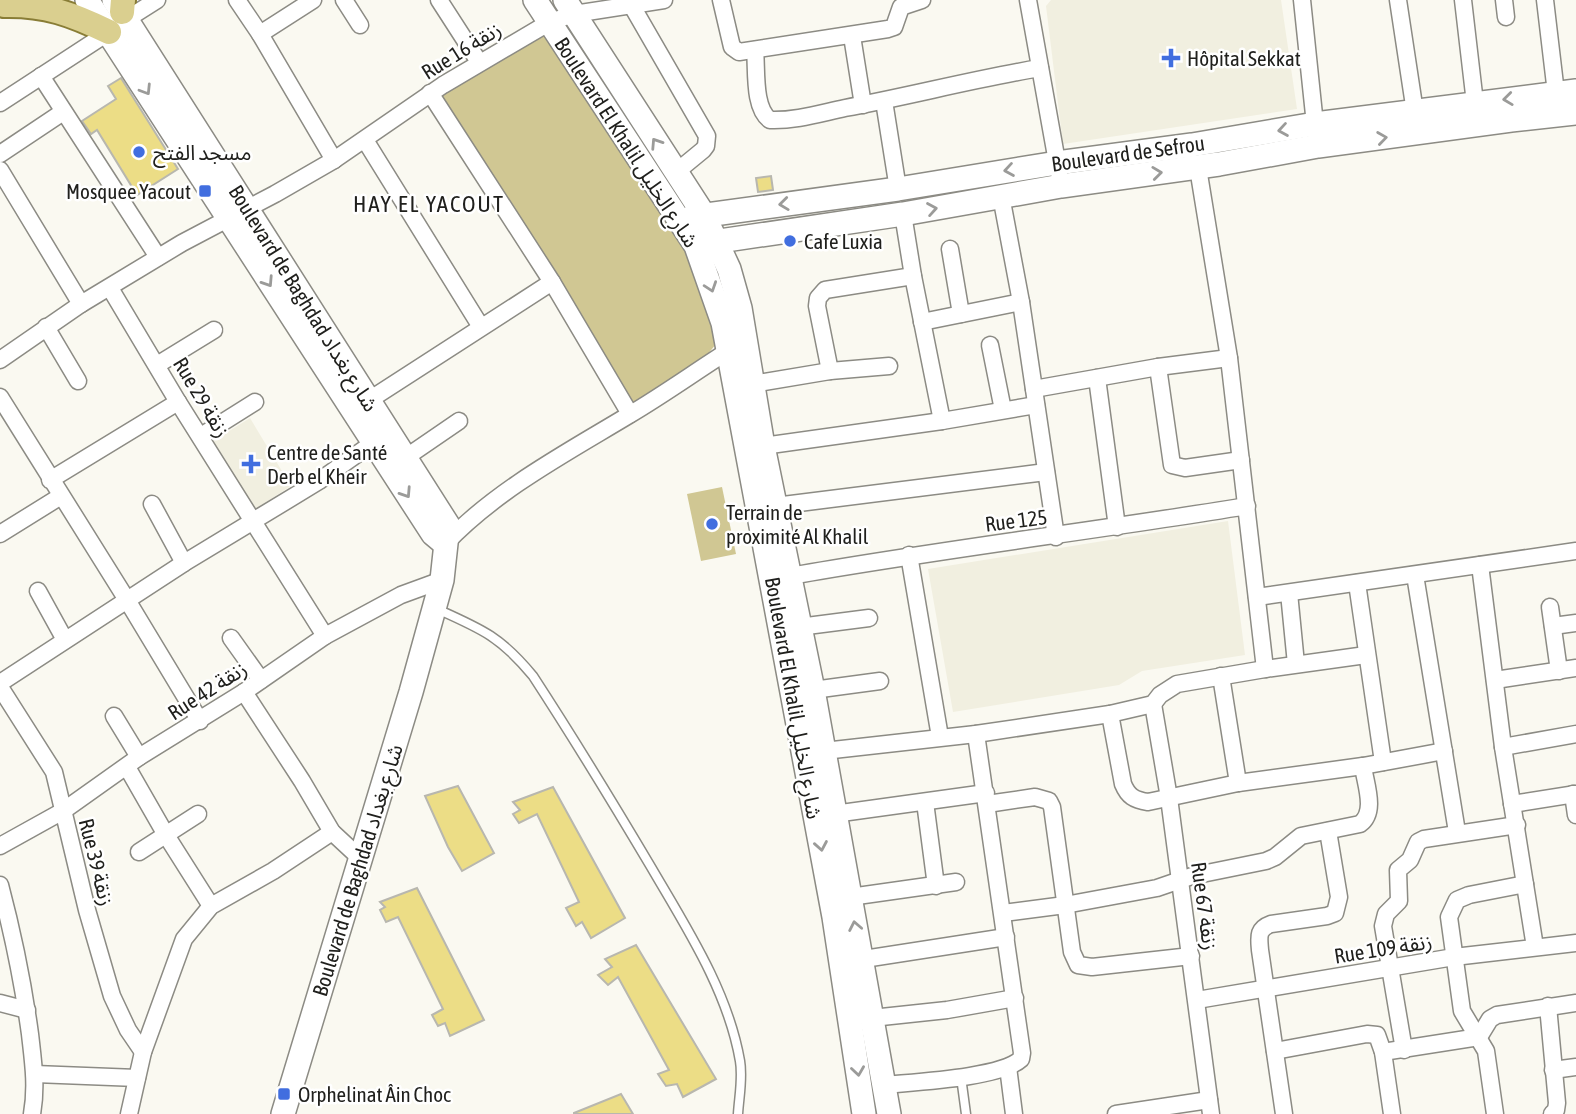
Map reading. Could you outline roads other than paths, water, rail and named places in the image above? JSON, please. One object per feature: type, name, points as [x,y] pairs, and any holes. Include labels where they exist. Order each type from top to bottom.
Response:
[{"type":"main road","points":[[5,4],[59,10],[76,16],[119,13]]},
{"type":"street","name":"Boulevard de Baghdad شارع بغداد","points":[[88,0],[119,13],[237,214],[381,438],[433,534],[445,544]]},
{"type":"street","points":[[0,103],[41,76],[119,13],[157,0]]},
{"type":"street","points":[[237,0],[334,160]]},
{"type":"street","points":[[260,34],[313,0]]},
{"type":"street","points":[[344,0],[360,25]]},
{"type":"street","points":[[439,0],[479,62]]},
{"type":"street","name":"Boulevard El Khalil شارع الخليل","points":[[535,0],[681,220],[707,243],[740,307],[763,446],[813,690],[814,752],[834,814],[850,897],[852,961],[864,1114]]},
{"type":"street","name":"Rue 16 زنقة","points":[[0,360],[81,304],[158,257],[334,160],[430,93],[550,22],[569,7],[632,6],[664,0]]},
{"type":"street","points":[[721,0],[732,47],[736,52],[852,36],[894,27],[901,7],[922,0]]},
{"type":"street","points":[[1028,0],[1061,186]]},
{"type":"street","points":[[1302,0],[1317,135]]},
{"type":"street","points":[[1398,0],[1415,111]]},
{"type":"street","points":[[1462,0],[1475,103]]},
{"type":"street","points":[[1504,0],[1506,17]]},
{"type":"street","points":[[1545,0],[1566,92]]},
{"type":"street","points":[[632,6],[708,136],[706,146],[675,173]]},
{"type":"street","name":"Boulevard El Khalil شارع الخليل","points":[[569,7],[704,215],[730,359],[814,752],[852,961],[872,1018],[889,1114]]},
{"type":"street","points":[[852,36],[863,105]]},
{"type":"street","points":[[755,50],[759,101],[762,113],[770,120],[884,101],[999,74],[1040,68]]},
{"type":"street","points":[[41,76],[158,257]]},
{"type":"street","name":"Boulevard de Sefrou","points":[[707,243],[903,214],[1061,186],[1209,166],[1415,111],[1566,92]]},
{"type":"street","points":[[430,93],[552,282],[631,414]]},
{"type":"street","points":[[884,101],[898,189]]},
{"type":"street","points":[[0,154],[63,111]]},
{"type":"street","name":"Boulevard de Sefrou","points":[[681,220],[1214,141],[1497,122],[1576,113]]},
{"type":"street","points":[[365,140],[481,327]]},
{"type":"street","points":[[1214,141],[1209,166],[1265,669]]},
{"type":"street","points":[[0,170],[81,304]]},
{"type":"street","points":[[1001,196],[1021,302],[1056,537]]},
{"type":"street","points":[[903,214],[942,421]]},
{"type":"street","points":[[950,249],[961,314]]},
{"type":"street","points":[[830,371],[817,306],[818,298],[825,289],[913,276]]},
{"type":"street","points":[[360,406],[552,282]]},
{"type":"street","name":"Rue 29 زنقة","points":[[110,288],[325,636]]},
{"type":"street","points":[[922,322],[1021,302]]},
{"type":"street","points":[[47,327],[78,382]]},
{"type":"street","points":[[157,365],[214,330]]},
{"type":"street","points":[[990,345],[1003,410]]},
{"type":"street","points":[[763,446],[1003,410],[1097,378],[1229,358]]},
{"type":"street","points":[[445,544],[458,530],[513,487],[692,376],[730,359]]},
{"type":"street","points":[[752,384],[830,371],[889,366]]},
{"type":"street","points":[[1158,367],[1170,460],[1176,468],[1241,460]]},
{"type":"street","points":[[1097,378],[1117,527]]},
{"type":"street","points":[[0,397],[200,721]]},
{"type":"street","points":[[50,480],[178,402]]},
{"type":"street","points":[[201,436],[255,402]]},
{"type":"street","points":[[405,458],[459,421]]},
{"type":"street","name":"Boulevard de Baghdad شارع بغداد","points":[[283,1114],[442,580],[448,525],[405,458],[381,438]]},
{"type":"street","points":[[0,685],[65,640],[251,520],[319,481],[381,438]]},
{"type":"street","points":[[775,506],[1046,472]]},
{"type":"street","points":[[0,534],[61,496]]},
{"type":"street","points":[[152,504],[184,563]]},
{"type":"street","name":"Rue 125","points":[[790,576],[909,555],[1056,537],[1247,506]]},
{"type":"street","points":[[1257,597],[1576,551]]},
{"type":"street","points":[[909,555],[940,737]]},
{"type":"street","points":[[1480,565],[1503,747],[1535,947]]},
{"type":"street","points":[[1415,575],[1457,832]]},
{"type":"street","name":"Rue 42 زنقة","points":[[0,846],[62,811],[325,636],[401,595],[442,580]]},
{"type":"street","points":[[1357,583],[1383,762]]},
{"type":"street","points":[[38,591],[65,640]]},
{"type":"street","points":[[1289,593],[1296,664]]},
{"type":"street","points":[[1550,607],[1559,671]]},
{"type":"street","points":[[799,627],[869,618]]},
{"type":"street","points":[[1553,626],[1576,623]]},
{"type":"street","points":[[231,638],[261,680]]},
{"type":"street","points":[[814,752],[976,734],[1110,714],[1153,704],[1160,695],[1177,684],[1366,655]]},
{"type":"street","points":[[1495,680],[1576,668]]},
{"type":"street","points":[[1221,676],[1238,783]]},
{"type":"street","points":[[813,690],[880,681]]},
{"type":"street","name":"Rue 39 زنقة","points":[[0,685],[54,772],[87,910],[112,996],[128,1030],[143,1052]]},
{"type":"street","points":[[244,692],[302,781],[331,832],[360,858]]},
{"type":"street","name":"Rue 67 زنقة","points":[[1153,704],[1169,798],[1210,1107]]},
{"type":"street","points":[[1110,714],[1127,793],[1139,801],[1148,802],[1238,783],[1363,766],[1444,751]]},
{"type":"street","points":[[114,716],[166,835],[211,906]]},
{"type":"street","points":[[884,1085],[961,1077],[1007,1067],[1018,1062],[1022,1053],[976,734]]},
{"type":"street","points":[[1503,747],[1576,734]]},
{"type":"street","points":[[1003,913],[1157,888],[1180,880],[1266,862],[1301,836],[1360,824],[1368,815],[1369,804],[1363,766]]},
{"type":"street","points":[[1512,804],[1574,794],[1576,815]]},
{"type":"street","points":[[834,814],[986,799],[1035,797],[1049,801],[1054,816],[1072,952],[1078,965],[1084,967],[1191,956]]},
{"type":"street","points":[[925,803],[936,886]]},
{"type":"street","points":[[139,852],[198,814]]},
{"type":"street","points":[[1404,1050],[1383,920],[1399,901],[1398,870],[1410,860],[1418,842],[1457,832],[1517,825]]},
{"type":"street","points":[[1284,1114],[1259,939],[1263,927],[1335,913],[1339,897],[1328,831]]},
{"type":"street","points":[[129,1114],[143,1052],[179,948],[211,906],[331,832]]},
{"type":"street","points":[[850,897],[956,882]]},
{"type":"street","points":[[1495,1114],[1489,1065],[1479,1037],[1469,1026],[1462,1011],[1449,917],[1457,900],[1469,895],[1525,884]]},
{"type":"street","points":[[0,885],[15,944],[27,1010],[35,1074],[32,1114]]},
{"type":"street","points":[[852,961],[1006,937]]},
{"type":"street","name":"Rue 109 زنقة","points":[[1197,1000],[1454,957],[1576,943]]},
{"type":"street","points":[[872,1018],[947,1010],[1014,998]]},
{"type":"street","points":[[0,1003],[27,1010]]},
{"type":"street","points":[[1383,1052],[1479,1037],[1493,1016],[1576,1003]]},
{"type":"street","points":[[1548,1006],[1557,1108],[1552,1114]]},
{"type":"street","points":[[1275,1051],[1374,1034],[1379,1038],[1383,1052],[1392,1114]]},
{"type":"street","points":[[1007,1067],[1014,1114]]},
{"type":"street","points":[[1553,1070],[1576,1067]]},
{"type":"street","points":[[35,1074],[137,1077]]},
{"type":"street","points":[[1126,1113],[1210,1107]]},
{"type":"lane","points":[[434,608],[493,636],[517,656],[533,676],[614,806],[677,911],[710,973],[731,1026],[740,1061],[738,1114]]},
{"type":"lane","points":[[961,1077],[966,1114]]},
{"type":"place","name":"Hôpital Sekkat","points":[[1171,58]]},
{"type":"place","name":"مسجد الفتح","points":[[139,152]]},
{"type":"place","name":"Mosquee Yacout","points":[[205,191]]},
{"type":"place","name":"Cafe Luxia","points":[[790,241]]},
{"type":"place","name":"Centre de Santé Derb el Kheir","points":[[251,464]]},
{"type":"place","name":"Terrain de proximité Al Khalil","points":[[712,524]]},
{"type":"place","name":"Orphelinat Âin Choc","points":[[284,1094]]},
{"type":"district","name":"HAY EL YACOUT","points":[[429,204]]}]
